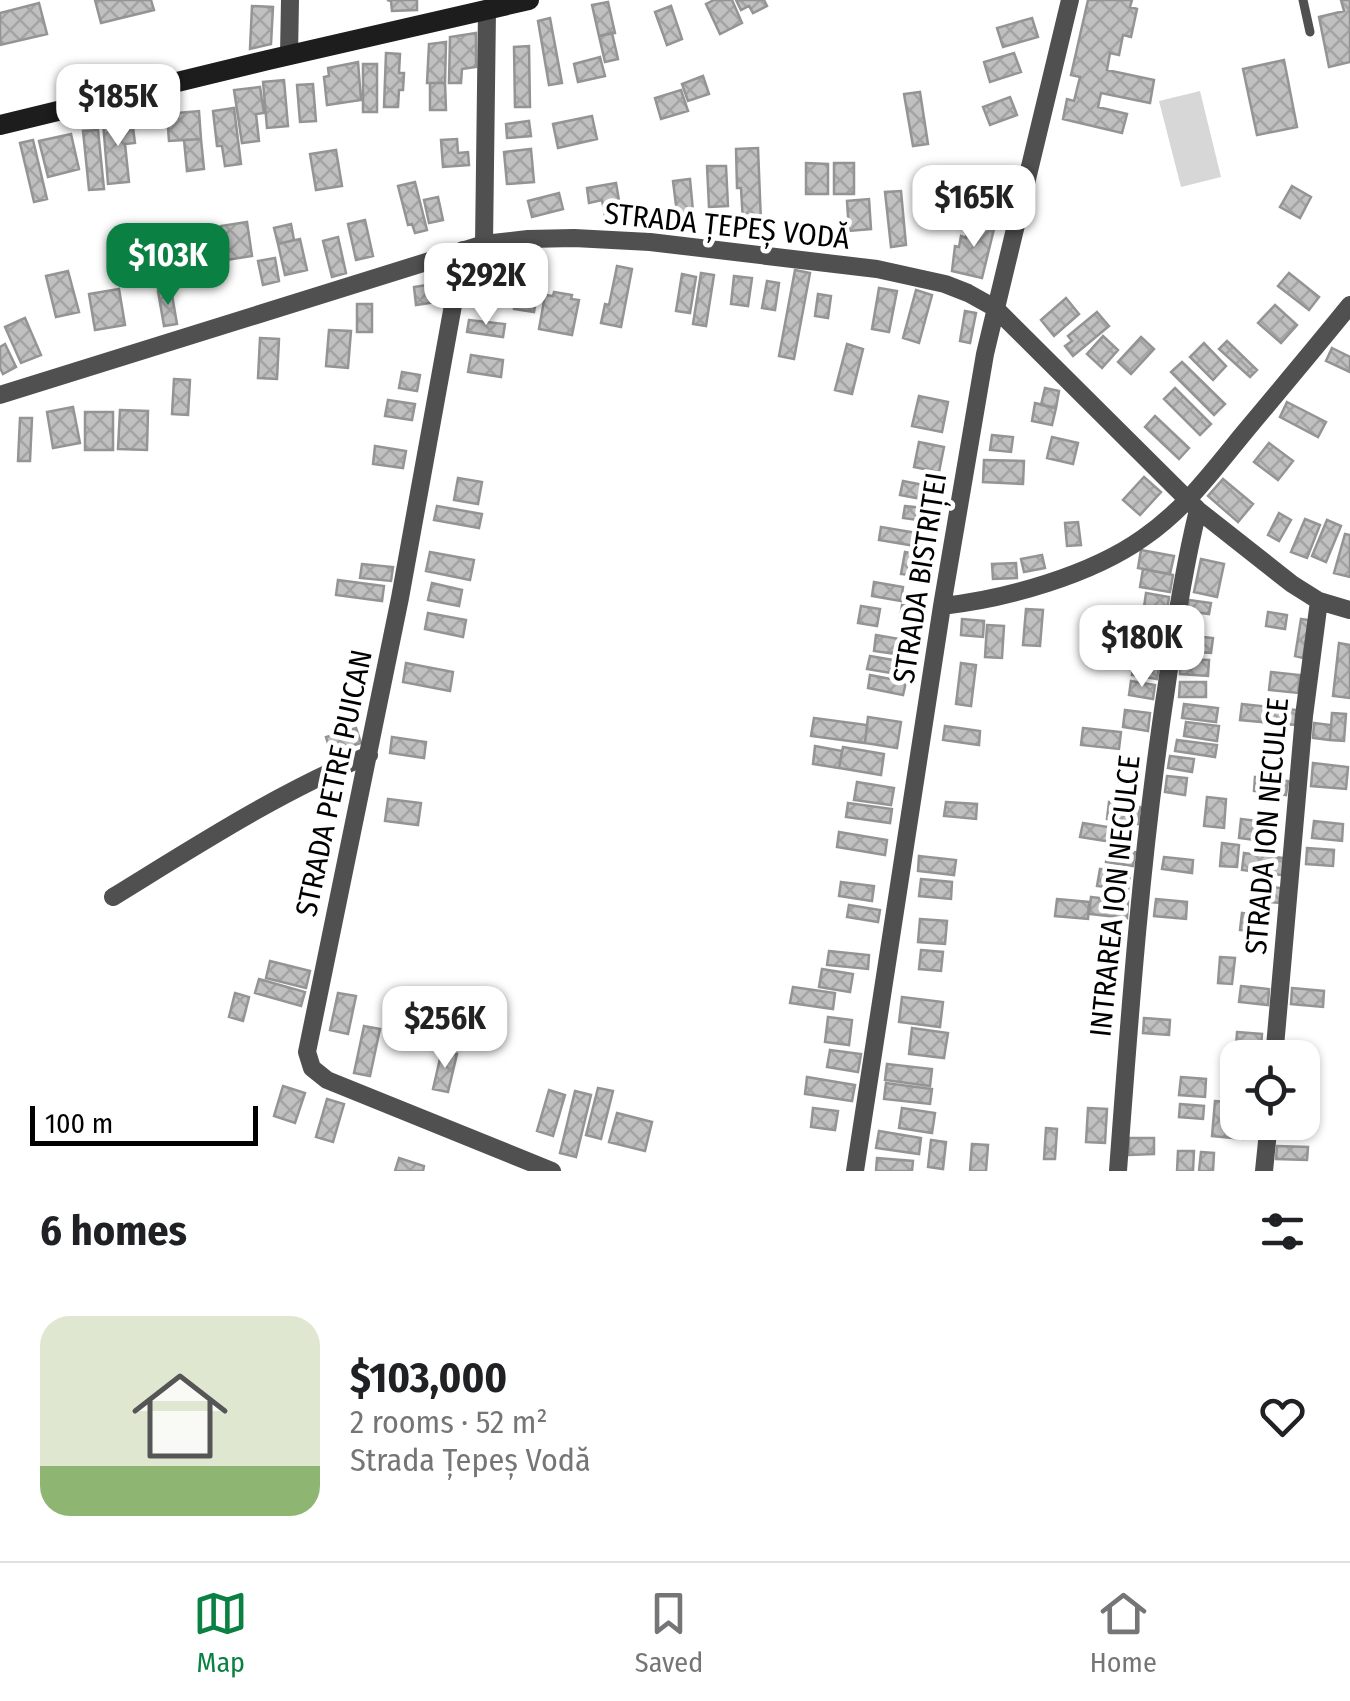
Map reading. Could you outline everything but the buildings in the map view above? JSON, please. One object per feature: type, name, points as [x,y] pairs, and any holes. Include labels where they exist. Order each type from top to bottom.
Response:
[{"type":"street","points":[[289,55],[290,0]]},
{"type":"street","points":[[0,125],[529,0]]},
{"type":"street","name":"STRADA BISTRIȚEI","points":[[855,1171],[942,606],[994,308],[1070,0]]},
{"type":"street","points":[[484,244],[487,10]]},
{"type":"street","name":"STRADA ȚEPEȘ VODĂ","points":[[0,395],[484,244],[543,239],[631,241],[877,269],[945,284],[994,308],[1193,505],[1292,584],[1319,601],[1350,610]]},
{"type":"street","name":"STRADA PETRE PUICAN","points":[[462,250],[369,755],[307,1052],[312,1068],[327,1080],[552,1171]]},
{"type":"street","points":[[942,606],[993,598],[1101,561],[1193,505],[1350,305]]},
{"type":"street","name":"INTRAREA ION NECULCE","points":[[1118,1171],[1135,931],[1153,774],[1193,505]]},
{"type":"street","name":"STRADA ION NECULCE","points":[[1276,1040],[1304,716],[1319,601]]},
{"type":"street","points":[[113,898],[264,806],[369,755]]},
{"type":"street","points":[[1264,1171],[1267,1140]]},
{"type":"lane","points":[[1303,0],[1310,32]]},
{"type":"shaded area","points":[[1200,91],[1221,177],[1181,187],[1159,101]]}]
